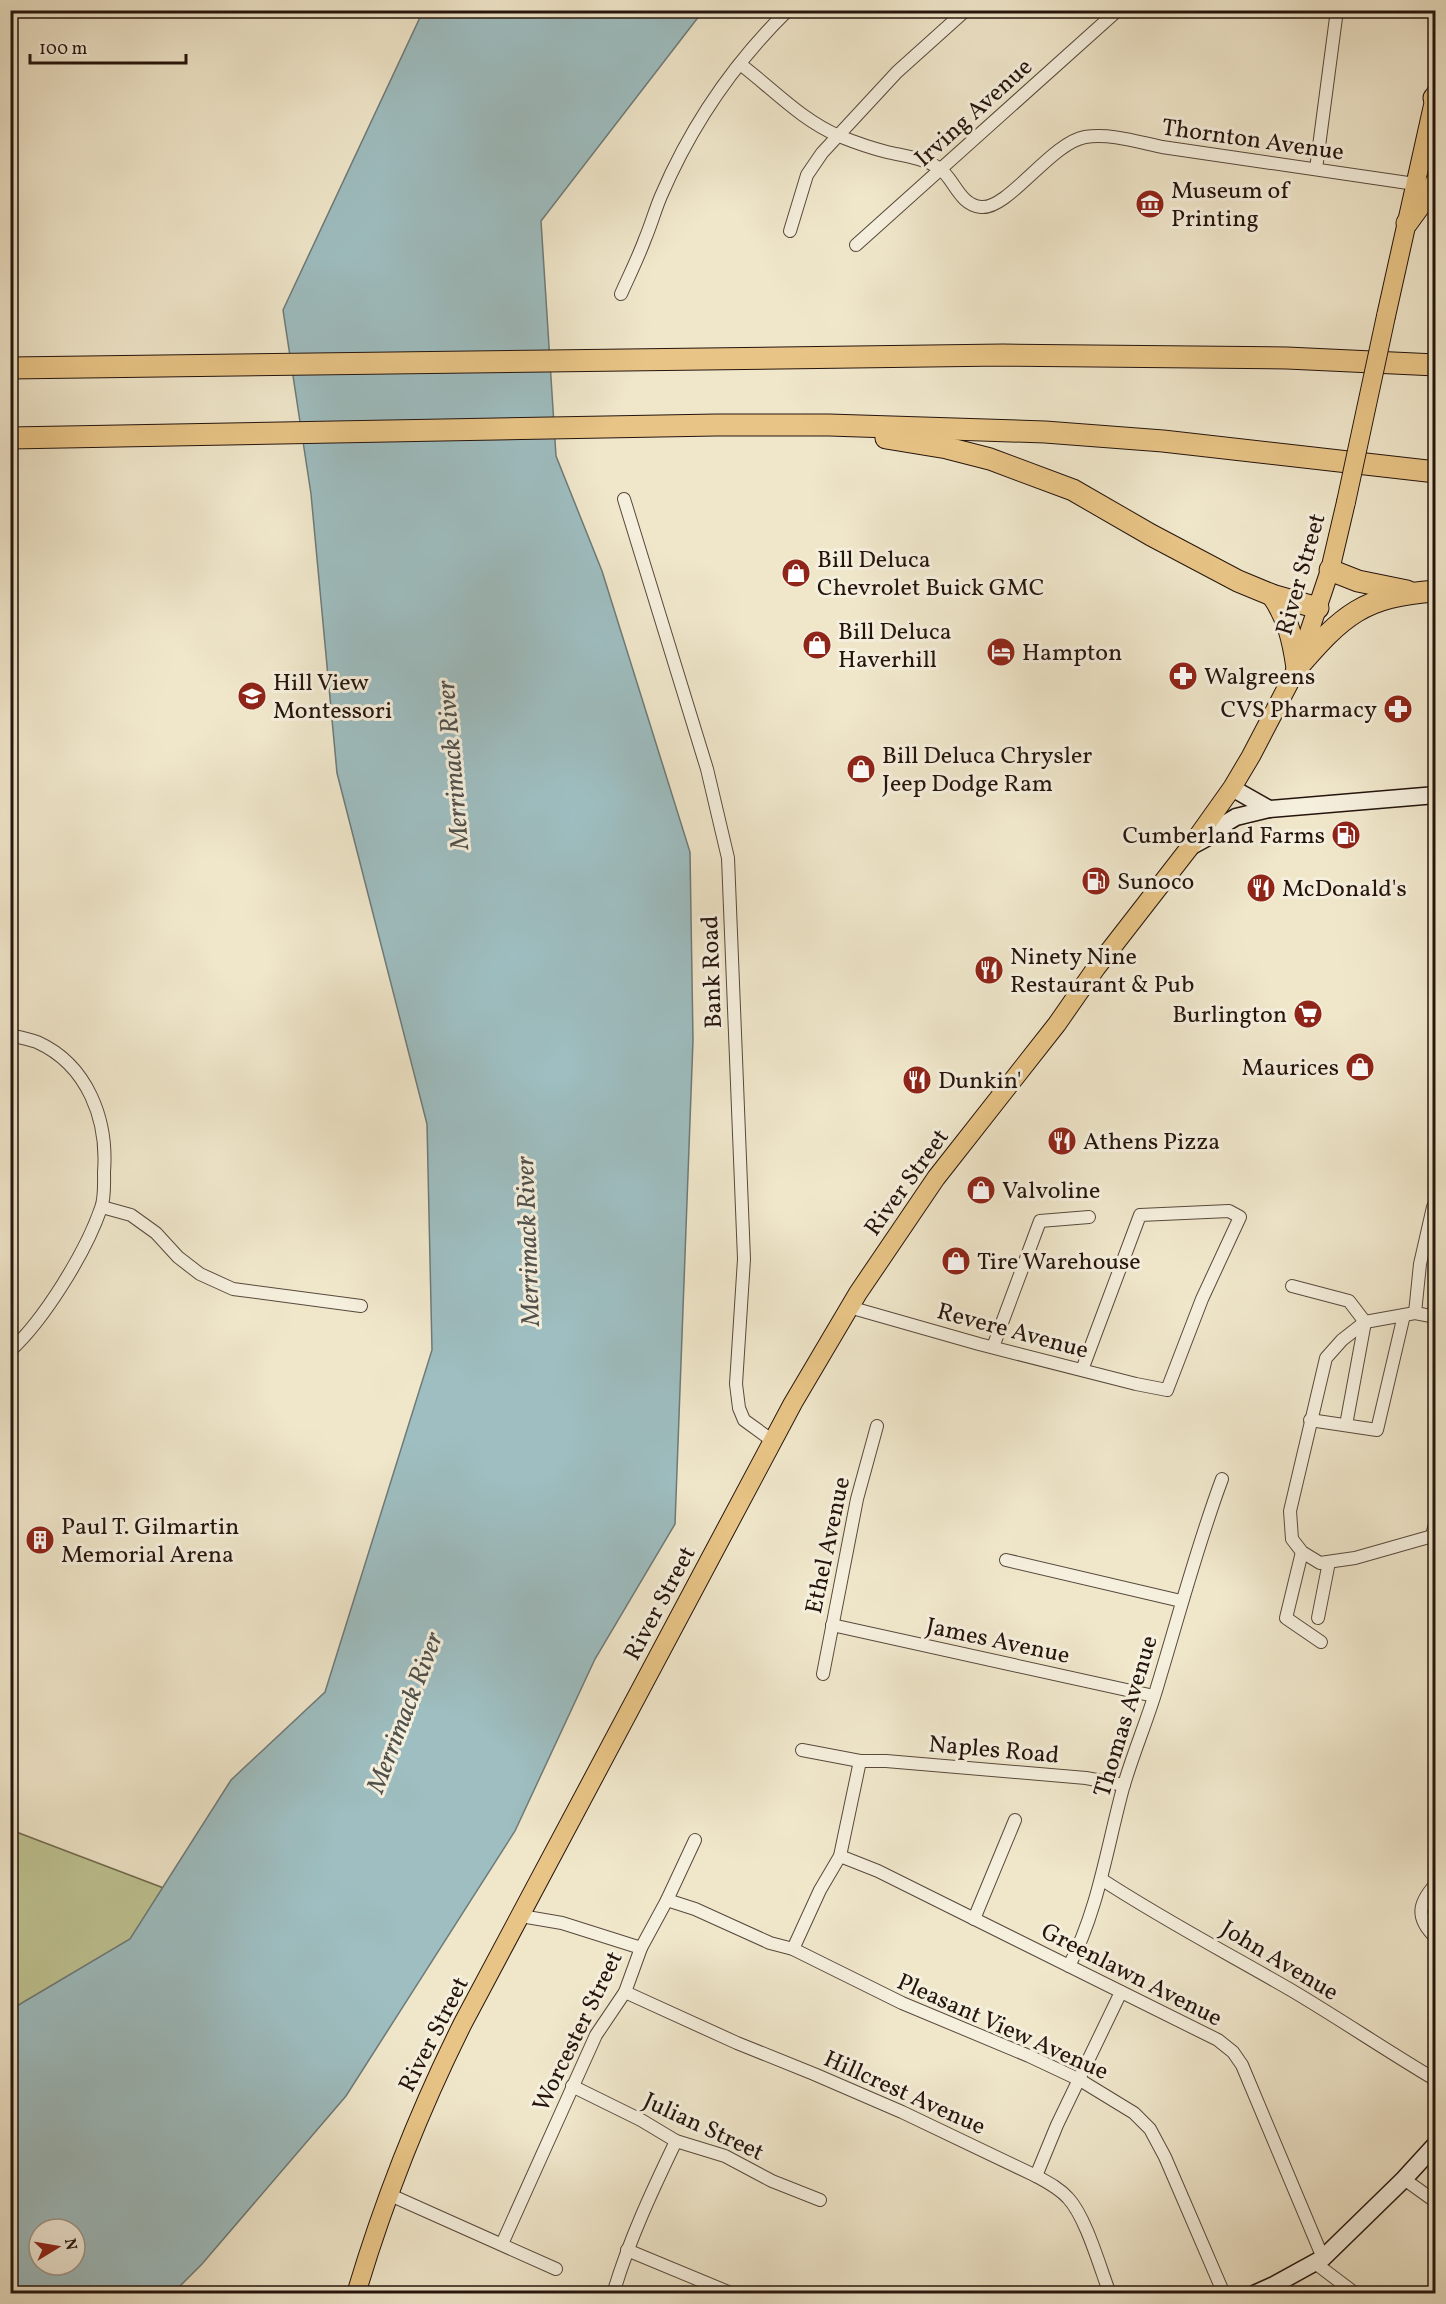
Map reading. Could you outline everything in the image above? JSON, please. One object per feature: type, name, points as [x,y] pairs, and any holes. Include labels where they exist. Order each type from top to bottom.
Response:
[{"type":"highway","points":[[1407,223],[1425,183]]},
{"type":"highway","points":[[10,368],[1114,355],[1287,358],[1434,364]]},
{"type":"highway","points":[[829,425],[947,448],[1028,472],[1073,490],[1190,556],[1238,580],[1272,595],[1318,608]]},
{"type":"highway","points":[[10,438],[829,425],[1069,434],[1436,472]]},
{"type":"highway","points":[[1330,570],[1358,581],[1425,591]]},
{"type":"highway","points":[[1298,668],[1325,636],[1348,615],[1369,604],[1425,591]]},
{"type":"highway","points":[[1272,595],[1284,611],[1292,634],[1298,668]]},
{"type":"main road","points":[[1425,183],[1435,96]]},
{"type":"main road","name":"River Street","points":[[356,2294],[388,2194],[433,2084],[463,2023],[773,1441],[849,1307],[936,1178],[1057,1024],[1096,968],[1190,847],[1232,788],[1298,668],[1330,570],[1407,223]]},
{"type":"main road","points":[[1232,788],[1269,808]]},
{"type":"main road","points":[[1190,847],[1214,834],[1236,817],[1269,808],[1436,795]]},
{"type":"main road","points":[[1254,2294],[1319,2260],[1404,2179],[1436,2144]]},
{"type":"street","points":[[621,294],[645,241],[661,196],[687,141],[726,80],[764,33],[788,10]]},
{"type":"street","points":[[790,231],[807,175],[822,153],[897,72],[966,10]]},
{"type":"street","name":"Irving Avenue","points":[[856,245],[1118,10]]},
{"type":"street","points":[[1316,169],[1337,10]]},
{"type":"street","points":[[740,64],[796,110],[839,136],[921,160],[941,169]]},
{"type":"street","name":"Thornton Avenue","points":[[941,169],[967,201],[981,207],[998,203],[1064,146],[1084,137],[1128,140],[1162,147],[1425,183]]},
{"type":"street","name":"Bank Road","points":[[624,499],[707,769],[728,858],[744,1259],[736,1383],[739,1408],[744,1419],[773,1441]]},
{"type":"street","points":[[10,1035],[37,1042],[65,1061],[85,1082],[101,1119],[106,1151],[102,1206],[84,1247],[54,1296],[22,1340],[10,1351]]},
{"type":"street","points":[[102,1206],[131,1215],[156,1233],[185,1263],[200,1274],[233,1289],[361,1306]]},
{"type":"street","points":[[1310,1420],[1377,1430],[1410,1314],[1433,1207]]},
{"type":"street","name":"Revere Avenue","points":[[849,1307],[993,1347],[1082,1370],[1167,1390],[1202,1299],[1240,1217],[1229,1211],[1140,1215],[1082,1370]]},
{"type":"street","points":[[993,1347],[1040,1221],[1089,1217]]},
{"type":"street","points":[[1292,1286],[1349,1301],[1365,1322],[1346,1425]]},
{"type":"street","points":[[1436,1317],[1410,1314],[1365,1322],[1342,1340],[1326,1358],[1290,1511],[1292,1539],[1302,1552],[1320,1563],[1355,1558],[1434,1535],[1436,1520]]},
{"type":"street","name":"Ethel Avenue","points":[[823,1674],[857,1499],[877,1426]]},
{"type":"street","name":"Thomas Avenue","points":[[1069,1966],[1078,1948],[1101,1879],[1124,1785],[1221,1479]]},
{"type":"street","points":[[1302,1552],[1287,1618],[1321,1642]]},
{"type":"street","points":[[1006,1560],[1181,1601]]},
{"type":"street","points":[[1318,1618],[1329,1562]]},
{"type":"street","name":"James Avenue","points":[[832,1625],[1154,1696]]},
{"type":"street","name":"Naples Road","points":[[802,1750],[860,1761],[886,1761],[1086,1778],[1124,1785]]},
{"type":"street","points":[[793,1949],[820,1890],[840,1856],[860,1761]]},
{"type":"street","points":[[974,1920],[1015,1820]]},
{"type":"street","name":"Worcester Street","points":[[502,2244],[596,2035],[625,1992],[641,1947],[667,1900],[695,1839]]},
{"type":"street","name":"Greenlawn Avenue","points":[[840,1856],[878,1871],[1218,2040],[1238,2058],[1319,2260]]},
{"type":"street","name":"John Avenue","points":[[1101,1879],[1147,1909],[1293,1992],[1436,2080]]},
{"type":"street","points":[[1436,1884],[1428,1892],[1420,1912],[1424,1926],[1436,1938]]},
{"type":"street","name":"Pleasant View Avenue","points":[[667,1900],[695,1909],[770,1943],[793,1949],[902,2003],[1080,2080],[1134,2113],[1150,2129],[1165,2157],[1224,2294]]},
{"type":"street","points":[[521,1916],[591,1930],[641,1947]]},
{"type":"street","name":"Hillcrest Avenue","points":[[625,1992],[737,2043],[902,2112],[1036,2176],[1069,2198],[1081,2220],[1110,2294]]},
{"type":"street","points":[[1036,2176],[1121,1992]]},
{"type":"street","name":"Julian Street","points":[[572,2086],[641,2120],[676,2141],[724,2156],[772,2181],[820,2200]]},
{"type":"street","points":[[613,2294],[648,2197],[676,2141]]},
{"type":"street","points":[[1404,2179],[1436,2202]]},
{"type":"street","points":[[388,2194],[556,2269]]},
{"type":"street","points":[[627,2250],[733,2294]]},
{"type":"street","points":[[1319,2260],[1356,2294]]},
{"type":"green space","points":[[11,1830],[174,1892],[138,1950],[11,2037]]},
{"type":"water","name":"Merrimack River","points":[[423,11],[703,11],[541,221],[556,456],[602,571],[690,852],[693,1040],[675,1524],[595,1659],[515,1831],[346,2096],[202,2264],[173,2293],[11,2293],[10,2010],[130,1939],[231,1780],[325,1692],[432,1350],[427,1124],[337,773],[311,494],[283,310]]},
{"type":"place","name":"Museum of Printing","points":[[1150,204]]},
{"type":"place","name":"Bill Deluca Chevrolet Buick GMC","points":[[796,573]]},
{"type":"place","name":"Bill Deluca Haverhill","points":[[817,645]]},
{"type":"place","name":"Hampton","points":[[1001,652]]},
{"type":"place","name":"Walgreens","points":[[1183,676]]},
{"type":"place","name":"Hill View Montessori","points":[[252,696]]},
{"type":"place","name":"CVS Pharmacy","points":[[1398,709]]},
{"type":"place","name":"Bill Deluca Chrysler Jeep Dodge Ram","points":[[861,769]]},
{"type":"place","name":"Cumberland Farms","points":[[1346,835]]},
{"type":"place","name":"Sunoco","points":[[1096,881]]},
{"type":"place","name":"McDonald's","points":[[1261,888]]},
{"type":"place","name":"Ninety Nine Restaurant & Pub","points":[[989,970]]},
{"type":"place","name":"Burlington","points":[[1308,1014]]},
{"type":"place","name":"Maurices","points":[[1360,1067]]},
{"type":"place","name":"Dunkin'","points":[[917,1080]]},
{"type":"place","name":"Athens Pizza","points":[[1062,1141]]},
{"type":"place","name":"Valvoline","points":[[981,1190]]},
{"type":"place","name":"Tire Warehouse","points":[[956,1261]]},
{"type":"place","name":"Paul T. Gilmartin Memorial Arena","points":[[40,1540]]}]
